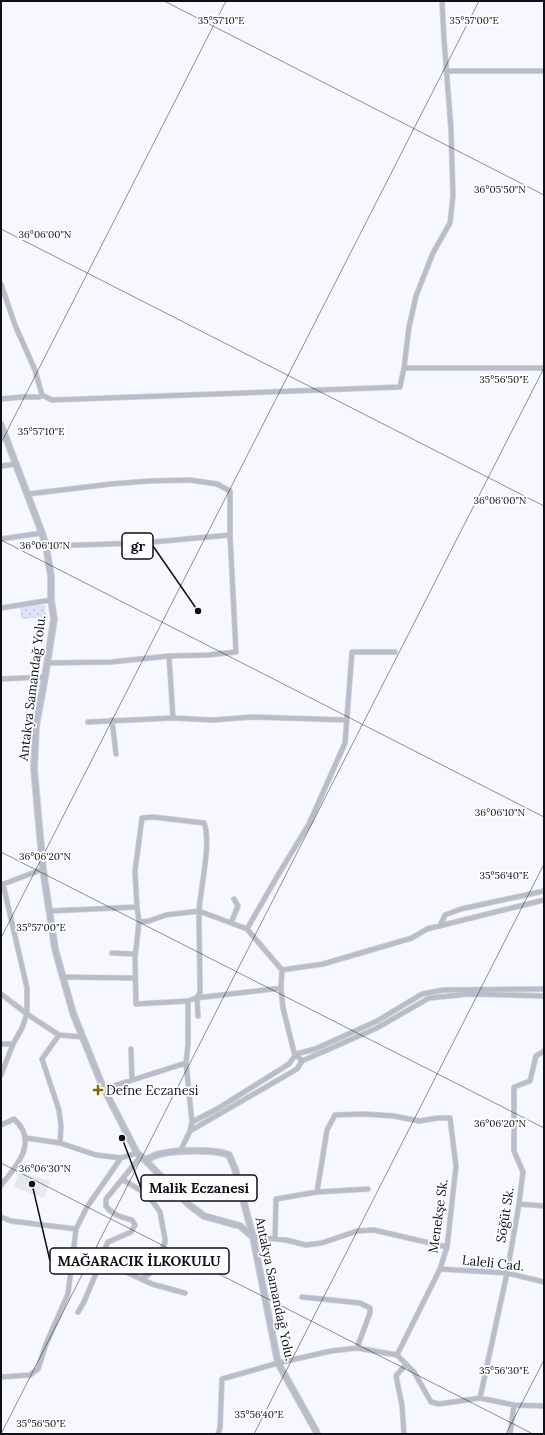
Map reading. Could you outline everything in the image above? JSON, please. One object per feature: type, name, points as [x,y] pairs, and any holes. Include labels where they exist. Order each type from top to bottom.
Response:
[{"type":"street","points":[[1,400],[22,397],[39,397],[42,395],[52,400],[400,387],[409,327],[416,296],[433,253],[450,223],[452,196],[451,137],[442,1]]},
{"type":"street","points":[[446,71],[544,71]]},
{"type":"street","points":[[1,284],[15,325],[35,370],[42,395]]},
{"type":"street","points":[[404,368],[544,368]]},
{"type":"street","name":"Antakya Samandağ Yolu.","points":[[1,424],[42,533],[46,546],[51,576],[51,600],[54,619],[46,677],[36,726],[34,769],[43,869],[55,949],[73,1013],[104,1089],[141,1156],[180,1152],[221,1152],[229,1155],[235,1169],[253,1237],[278,1363],[317,1434]]},
{"type":"street","points":[[1,466],[17,464]]},
{"type":"street","points":[[28,494],[111,484],[190,480],[217,484],[230,491],[230,535],[236,652],[208,655],[169,656],[111,662],[47,663]]},
{"type":"street","points":[[1,539],[42,533]]},
{"type":"street","points":[[46,546],[142,543],[230,535]]},
{"type":"street","points":[[1,608],[51,600]]},
{"type":"street","points":[[247,930],[309,824],[345,743],[352,652],[395,652]]},
{"type":"street","points":[[169,656],[173,718]]},
{"type":"street","points":[[1,679],[46,677]]},
{"type":"street","points":[[88,722],[173,718],[213,720],[252,717],[346,720]]},
{"type":"street","points":[[112,720],[116,754]]},
{"type":"street","points":[[198,1016],[197,998],[200,993],[200,911],[207,830],[204,823],[154,816],[142,818],[135,871],[139,922],[134,978],[136,1004],[188,1001],[197,998],[281,988]]},
{"type":"street","points":[[1,1075],[27,1014],[27,988],[2,884],[43,869]]},
{"type":"street","points":[[440,926],[445,915],[462,909],[544,891]]},
{"type":"street","points":[[231,923],[238,906],[234,899]]},
{"type":"street","points":[[282,970],[323,964],[412,938],[427,929],[544,900]]},
{"type":"street","points":[[50,911],[137,907]]},
{"type":"street","points":[[139,922],[149,921],[166,915],[200,911],[247,930],[282,970],[281,988],[283,1008],[294,1052],[302,1061]]},
{"type":"street","points":[[112,953],[135,954]]},
{"type":"street","points":[[63,977],[134,978]]},
{"type":"street","points":[[192,1122],[217,1109],[289,1064],[296,1054],[315,1049],[377,1021],[422,994],[443,990],[544,989]]},
{"type":"street","points":[[1,994],[27,1014],[59,1035],[82,1037]]},
{"type":"street","points":[[190,1131],[296,1069],[302,1061],[377,1028],[429,998],[469,994],[544,996]]},
{"type":"street","points":[[180,1152],[190,1131],[192,1122],[186,1063],[188,1044],[188,1001]]},
{"type":"street","points":[[59,1035],[42,1059],[59,1110],[61,1126],[60,1143]]},
{"type":"street","points":[[1,1044],[13,1044]]},
{"type":"street","points":[[131,1049],[132,1080]]},
{"type":"street","name":"Söğüt Sk.","points":[[480,1398],[507,1273],[523,1172],[514,1151],[514,1087],[530,1081],[536,1056],[544,1051]]},
{"type":"street","points":[[104,1089],[186,1063]]},
{"type":"street","name":"Menekşe Sk.","points":[[317,1192],[327,1130],[335,1115],[364,1114],[394,1116],[419,1121],[450,1118],[456,1166],[447,1247],[440,1269],[397,1355]]},
{"type":"street","points":[[1,1125],[14,1119],[20,1124],[26,1138],[25,1148],[19,1162],[1,1185]]},
{"type":"street","points":[[26,1138],[60,1143],[96,1156],[121,1158],[141,1156]]},
{"type":"street","points":[[141,1156],[106,1199],[106,1206],[110,1212],[117,1216],[132,1220],[135,1225],[131,1232],[108,1242],[104,1251],[111,1263],[141,1279],[152,1284],[185,1293]]},
{"type":"street","points":[[141,1156],[188,1204],[204,1216],[240,1226],[253,1237],[275,1239],[306,1245],[322,1243],[357,1231],[374,1230],[447,1247]]},
{"type":"street","points":[[1,1377],[30,1375],[38,1369],[46,1344],[68,1294],[76,1230],[87,1207],[121,1158]]},
{"type":"street","points":[[122,1179],[148,1195],[160,1212],[165,1243],[156,1258],[155,1267],[150,1274],[141,1279]]},
{"type":"street","points":[[275,1239],[276,1199],[317,1192],[368,1189]]},
{"type":"street","points":[[519,1204],[544,1206]]},
{"type":"street","points":[[1,1217],[11,1221],[76,1230]]},
{"type":"street","points":[[118,1266],[156,1258]]},
{"type":"street","points":[[78,1312],[84,1302],[97,1271],[110,1261]]},
{"type":"street","name":"Laleli Cad.","points":[[440,1269],[507,1273],[544,1282]]},
{"type":"street","points":[[302,1297],[360,1303],[370,1308],[370,1313],[357,1348]]},
{"type":"street","points":[[218,1434],[220,1428],[222,1379],[278,1363],[331,1351],[357,1348],[397,1355],[414,1372],[431,1402],[439,1404],[480,1398],[514,1405],[544,1406]]},
{"type":"street","points":[[404,1434],[402,1405],[396,1376],[406,1364]]},
{"type":"street","points":[[510,1434],[514,1405]]},
{"type":"shaded area","points":[[45,605],[46,617],[21,619],[20,607]]},
{"type":"shaded area","points":[[19,1172],[50,1181],[44,1198],[14,1187]]},
{"type":"place","name":"gr","points":[[198,611]]},
{"type":"place","name":"Defne Eczanesi","points":[[98,1090]]},
{"type":"place","name":"Malik Eczanesi","points":[[122,1138]]},
{"type":"place","name":"MAĞARACIK İLKOKULU","points":[[32,1184]]}]
